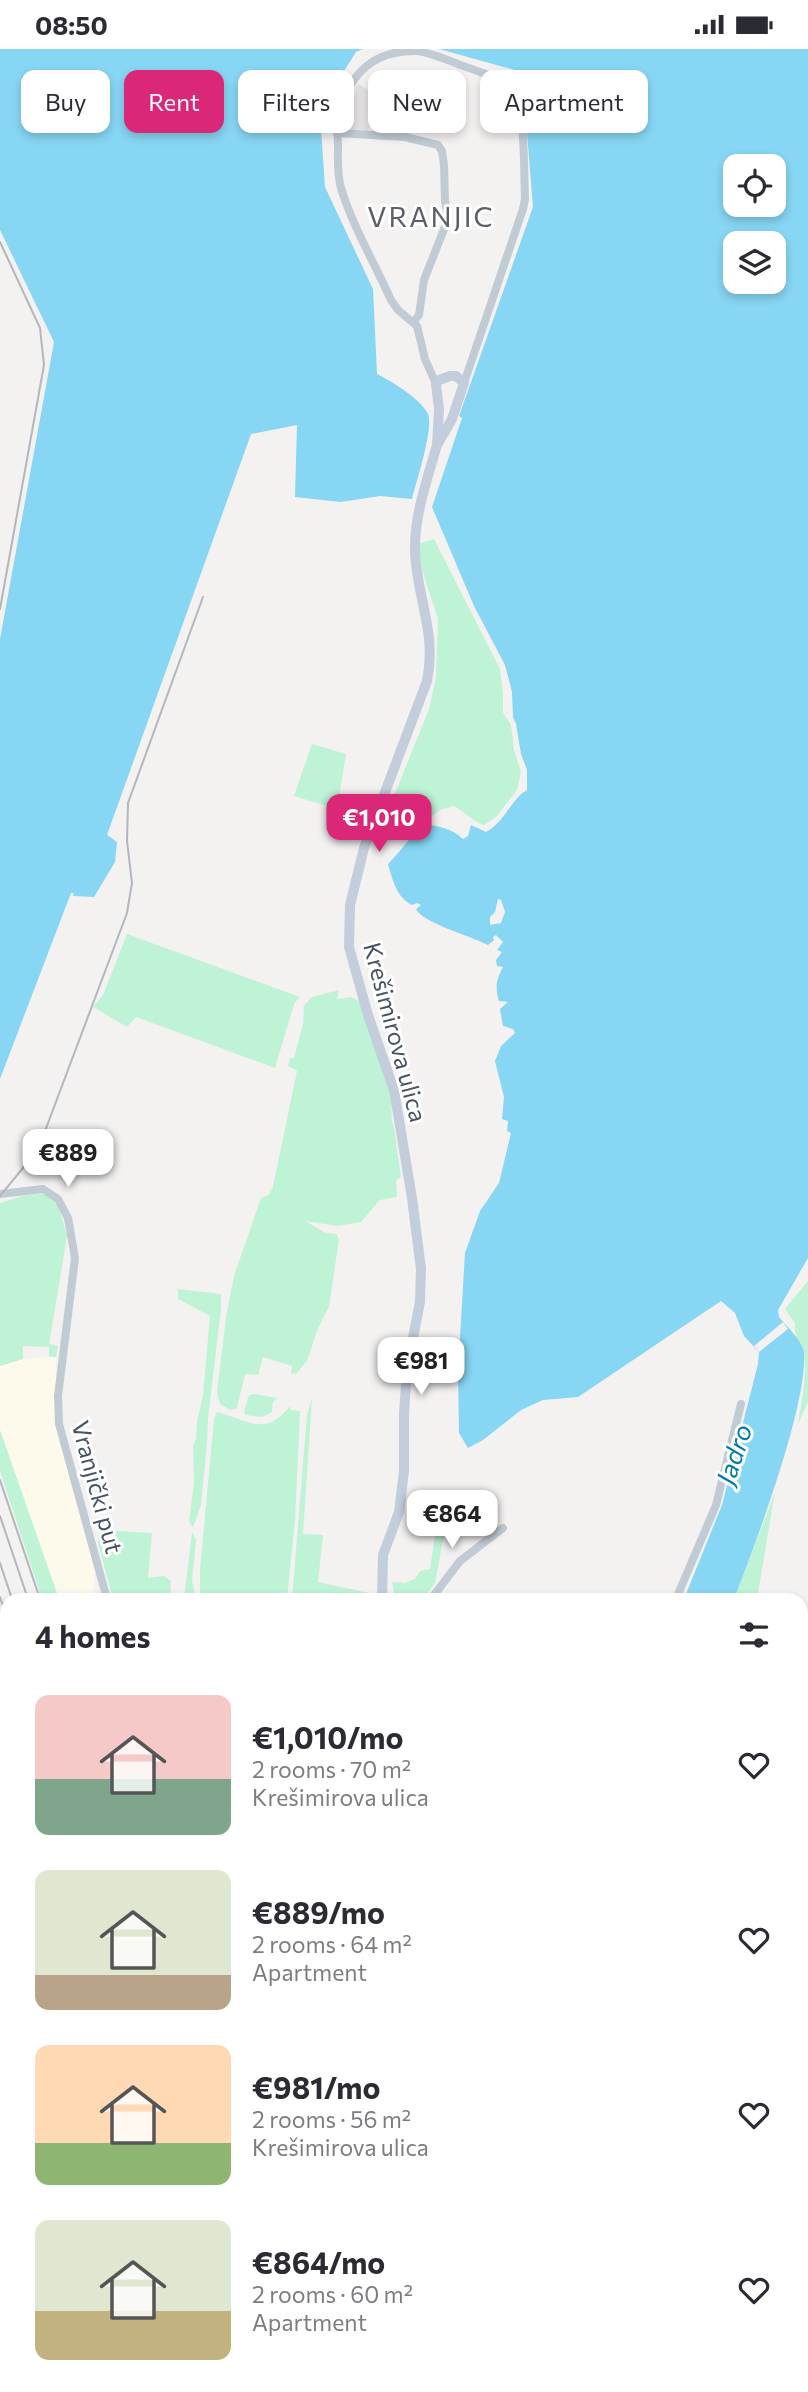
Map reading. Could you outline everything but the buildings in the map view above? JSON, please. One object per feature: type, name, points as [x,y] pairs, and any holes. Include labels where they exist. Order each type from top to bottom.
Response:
[{"type":"main road","points":[[456,376],[464,383],[452,419],[437,445],[439,409],[436,384],[439,380],[456,376]]},
{"type":"main road","name":"Krešimirova ulica","points":[[382,1593],[383,1555],[398,1512],[404,1471],[407,1369],[419,1302],[421,1269],[394,1090],[364,1003],[349,947],[349,905],[364,848],[427,681],[431,660],[430,632],[415,543],[418,514],[437,445]]},
{"type":"street","points":[[354,79],[366,65],[394,53],[418,51],[498,79],[517,100],[523,147],[523,209],[464,383]]},
{"type":"street","points":[[414,321],[419,315],[424,280],[449,219],[442,151],[438,145],[405,137],[337,133],[339,178],[348,208],[391,300],[398,310],[414,321],[436,384]]},
{"type":"street","name":"Vranjički put","points":[[0,1194],[43,1189],[58,1199],[68,1218],[75,1258],[58,1396],[59,1425],[105,1593]]},
{"type":"street","points":[[679,1593],[716,1505],[741,1404]]},
{"type":"street","points":[[436,1593],[460,1562],[503,1528]]},
{"type":"shaded area","points":[[358,84],[368,90],[367,134],[354,132],[354,97]]},
{"type":"shaded area","points":[[56,1357],[57,1428],[95,1572],[93,1593],[57,1593],[0,1430],[0,1366],[23,1359]]},
{"type":"green space","points":[[434,539],[500,669],[503,713],[511,725],[514,750],[521,772],[517,790],[496,817],[484,825],[454,806],[440,810],[426,821],[418,820],[408,809],[392,801],[429,709],[436,677],[438,619],[422,570],[418,544]]},
{"type":"green space","points":[[312,744],[346,754],[337,809],[294,796]]},
{"type":"green space","points":[[127,934],[300,997],[294,1004],[275,1068],[136,1017],[127,1027],[93,1007],[103,995]]},
{"type":"green space","points":[[339,990],[337,999],[351,997],[361,1002],[391,1095],[392,1126],[393,1121],[401,1177],[396,1181],[397,1197],[380,1200],[361,1222],[338,1226],[305,1221],[326,1233],[336,1234],[339,1239],[329,1307],[318,1328],[307,1361],[297,1373],[291,1374],[292,1366],[263,1357],[258,1375],[245,1374],[237,1408],[230,1410],[220,1404],[217,1392],[226,1317],[234,1276],[261,1198],[270,1194],[270,1187],[272,1191],[297,1071],[288,1066],[290,1058],[294,1058],[303,1024],[304,1006],[312,997]]},
{"type":"green space","points":[[43,1194],[54,1200],[67,1236],[49,1344],[58,1346],[56,1357],[49,1357],[49,1347],[23,1346],[23,1359],[0,1366],[0,1203],[26,1195]]},
{"type":"green space","points":[[808,1281],[808,1402],[798,1424],[805,1361],[795,1323],[785,1309]]},
{"type":"green space","points":[[178,1289],[221,1294],[201,1505],[193,1527],[189,1522],[194,1483],[193,1445],[203,1395],[210,1316],[178,1299]]},
{"type":"green space","points":[[249,1395],[277,1398],[273,1402],[272,1412],[262,1417],[246,1415],[244,1412]]},
{"type":"green space","points":[[312,1398],[303,1534],[323,1535],[318,1582],[369,1593],[292,1593],[307,1415]]},
{"type":"green space","points":[[290,1406],[291,1410],[300,1411],[295,1520],[288,1593],[201,1593],[200,1570],[214,1419],[217,1412],[256,1424],[272,1422]]},
{"type":"green space","points":[[0,1430],[57,1593],[40,1593],[0,1471]]},
{"type":"green space","points":[[775,1492],[758,1593],[736,1593]]},
{"type":"green space","points":[[99,1530],[152,1533],[148,1578],[164,1576],[171,1581],[170,1593],[111,1593],[98,1543]]},
{"type":"green space","points":[[192,1532],[196,1540],[192,1581],[195,1593],[185,1593]]},
{"type":"green space","points":[[435,1535],[444,1535],[435,1583],[428,1593],[394,1593],[392,1582],[405,1583],[415,1579],[420,1571],[430,1569]]},
{"type":"water","points":[[0,49],[363,49],[356,52],[345,70],[238,70],[238,133],[321,133],[325,187],[373,289],[377,374],[419,402],[428,414],[429,431],[412,499],[380,496],[341,502],[295,497],[297,425],[251,434],[107,835],[117,842],[115,862],[94,897],[73,896],[74,893],[71,893],[0,1079],[0,639],[54,342],[0,230]]},
{"type":"water","points":[[439,49],[808,49],[808,1258],[778,1310],[779,1317],[797,1338],[804,1352],[803,1376],[798,1405],[778,1475],[736,1593],[686,1593],[722,1505],[758,1364],[759,1352],[744,1336],[735,1313],[721,1301],[578,1397],[543,1400],[521,1410],[483,1440],[468,1448],[459,1433],[458,1371],[465,1253],[480,1211],[499,1183],[511,1133],[507,1131],[508,1121],[502,1119],[504,1097],[495,1061],[501,1046],[515,1033],[513,1029],[503,1026],[500,1009],[508,1002],[499,1001],[497,992],[503,967],[497,966],[496,960],[502,952],[497,950],[503,942],[496,935],[488,945],[427,919],[416,909],[421,905],[412,905],[399,893],[388,864],[423,824],[444,828],[463,839],[468,836],[471,825],[486,832],[527,790],[527,770],[513,717],[512,692],[505,665],[474,606],[432,507],[462,418],[459,416],[533,207],[527,133],[648,133],[648,70],[515,70]],"holes":[[[498,899],[501,900],[505,912],[501,923],[490,925],[490,917],[495,912]]]},
{"type":"pier","points":[[783,1322],[788,1329],[759,1352],[754,1346]]},
{"type":"railway","points":[[0,242],[40,328],[44,365],[0,609]]},
{"type":"railway","points":[[0,1196],[31,1158],[45,1131],[127,913],[132,883],[127,841],[128,803],[203,597]]},
{"type":"railway","points":[[0,1480],[38,1593]]},
{"type":"railway","points":[[0,1516],[26,1593]]},
{"type":"railway","points":[[0,1563],[10,1593]]},
{"type":"district","name":"VRANJIC","points":[[431,216]]},
{"type":"water label","name":"Jadro","points":[[733,1454]]}]
